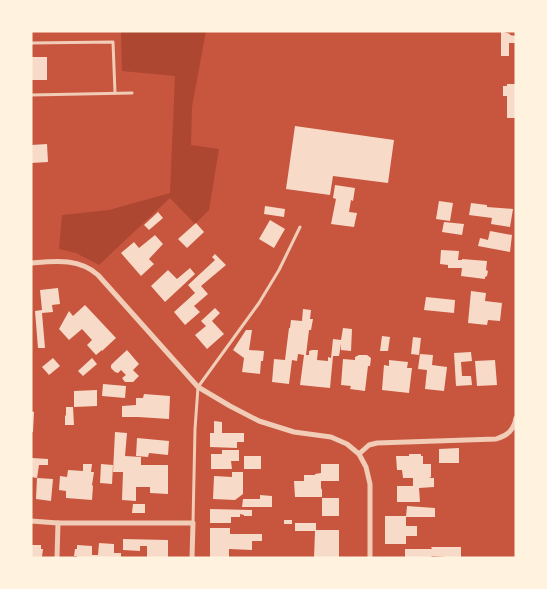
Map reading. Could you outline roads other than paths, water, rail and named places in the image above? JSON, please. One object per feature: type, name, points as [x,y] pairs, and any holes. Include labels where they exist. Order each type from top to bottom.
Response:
[{"type":"street","points":[[31,263],[70,261],[92,269],[198,387],[230,406],[259,421],[294,432],[331,437],[347,444],[358,454],[366,467],[370,484],[370,558]]},
{"type":"street","points":[[358,454],[377,442],[496,439],[509,433],[513,428],[516,418]]},
{"type":"street","points":[[31,521],[58,523],[193,523],[192,558]]},
{"type":"street","points":[[57,558],[58,523]]},
{"type":"lane","points":[[31,43],[113,42],[115,92]]},
{"type":"lane","points":[[31,95],[132,93]]},
{"type":"lane","points":[[193,523],[198,387],[259,303],[279,270],[300,227]]}]
